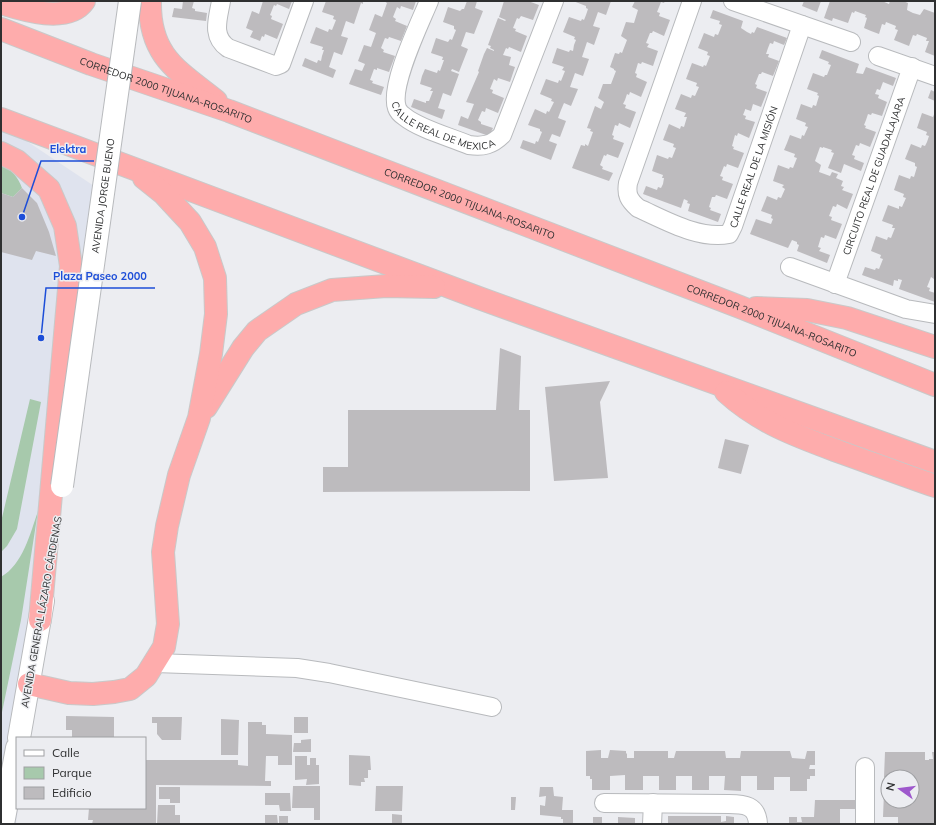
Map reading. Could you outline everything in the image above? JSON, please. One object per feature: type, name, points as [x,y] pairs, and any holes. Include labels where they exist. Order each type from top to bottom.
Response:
[{"type":"highway","points":[[1,3],[43,14],[67,13],[82,4],[84,1]]},
{"type":"highway","points":[[150,1],[150,24],[153,35],[162,53],[173,67],[229,111]]},
{"type":"highway","name":"CORREDOR 2000 TIJUANA-ROSARITO","points":[[1,29],[90,64],[229,111],[740,307],[935,385]]},
{"type":"highway","points":[[1,36],[90,64]]},
{"type":"highway","points":[[1,118],[452,287],[935,462]]},
{"type":"highway","points":[[1,153],[17,161],[49,189],[65,226],[71,266],[40,620]]},
{"type":"highway","points":[[29,684],[69,692],[93,694],[130,689],[146,676],[164,647],[168,624],[164,552],[167,526],[179,476],[199,418],[211,354],[216,314],[215,278],[205,247],[190,222],[164,194],[130,166]]},
{"type":"highway","points":[[199,418],[243,348],[257,331],[296,304],[332,290],[386,286],[452,287]]},
{"type":"highway","points":[[740,307],[807,310],[847,318],[935,347]]},
{"type":"highway","points":[[715,382],[739,404],[762,420],[787,432],[935,486]]},
{"type":"main road","name":"AVENIDA JORGE BUENO","points":[[62,486],[130,1]]},
{"type":"main road","name":"AVENIDA GENERAL LÁZARO CÁRDENAS","points":[[19,737],[62,486]]},
{"type":"main road","points":[[3,824],[16,753]]},
{"type":"street","points":[[221,1],[217,25],[217,34],[221,43],[228,48],[276,66],[281,64],[304,1]]},
{"type":"street","name":"CALLE REAL DE MEXICA","points":[[429,1],[399,76],[396,100],[397,108],[404,116],[415,124],[469,145],[478,146],[492,144],[502,135],[554,1]]},
{"type":"street","name":"CALLE REAL DE LA MISIÓN","points":[[692,1],[628,183],[627,196],[638,208],[687,229],[704,234],[714,236],[729,234],[733,226],[802,25]]},
{"type":"street","points":[[733,1],[851,42]]},
{"type":"street","points":[[878,56],[935,76]]},
{"type":"street","name":"CIRCUITO REAL DE GUADALAJARA","points":[[835,284],[912,67]]},
{"type":"street","points":[[790,268],[906,309],[935,314]]},
{"type":"street","points":[[155,663],[296,668],[329,673],[492,707]]},
{"type":"street","points":[[865,767],[866,824]]},
{"type":"street","points":[[604,803],[743,805],[750,807],[756,813],[758,824]]},
{"type":"street","points":[[652,803],[652,824]]},
{"type":"shaded area","points":[[1,124],[100,190],[28,737],[16,737],[16,809],[18,809],[16,824],[1,824]]},
{"type":"green space","points":[[1,165],[14,174],[19,180],[22,188],[13,197],[1,193]]},
{"type":"green space","points":[[30,399],[41,402],[17,529],[7,546],[1,552],[1,522]]},
{"type":"green space","points":[[38,511],[21,620],[1,717],[1,577],[15,564],[25,548]]},
{"type":"building","points":[[183,1],[194,1],[192,8],[195,9],[195,11],[207,13],[206,21],[172,17],[174,8],[182,9]]},
{"type":"building","points":[[263,1],[292,1],[289,9],[277,4],[276,6],[274,5],[270,15],[272,16],[271,19],[283,24],[277,39],[265,34],[264,37],[262,36],[260,41],[250,37],[253,31],[246,28],[252,11],[259,14]]},
{"type":"building","points":[[326,1],[363,1],[354,24],[346,21],[341,36],[348,38],[342,55],[334,52],[329,67],[336,70],[333,78],[302,66],[305,58],[317,63],[318,60],[321,61],[324,50],[322,50],[323,47],[310,43],[316,27],[328,32],[329,29],[332,30],[336,20],[333,19],[334,16],[322,12]]},
{"type":"building","points":[[384,1],[416,1],[413,10],[401,6],[400,9],[397,7],[393,17],[396,19],[395,21],[407,26],[401,41],[389,37],[388,39],[385,38],[381,48],[384,50],[383,52],[395,56],[389,72],[377,68],[377,70],[374,69],[370,80],[373,81],[372,83],[384,87],[381,95],[349,84],[355,69],[362,71],[365,64],[358,61],[364,45],[371,47],[376,33],[369,30],[375,14],[382,17],[387,3]]},
{"type":"building","points":[[467,1],[477,1],[475,8],[483,11],[474,34],[466,32],[461,46],[468,49],[459,72],[452,69],[451,71],[459,74],[451,96],[443,93],[438,108],[445,110],[442,119],[411,107],[414,99],[426,103],[426,101],[429,101],[433,91],[430,91],[432,88],[420,84],[425,69],[437,73],[438,70],[440,71],[444,60],[442,60],[443,57],[431,53],[436,38],[448,42],[450,39],[452,40],[456,30],[454,29],[454,26],[443,22],[448,7],[460,11],[464,9]]},
{"type":"building","points":[[504,1],[528,1],[539,5],[533,20],[521,16],[519,19],[517,18],[513,28],[516,29],[515,31],[527,36],[521,52],[509,47],[508,49],[506,48],[503,55],[511,57],[509,65],[515,67],[510,82],[498,78],[497,81],[494,79],[490,89],[493,90],[492,93],[504,98],[498,113],[486,108],[485,112],[482,111],[478,120],[481,124],[493,128],[489,136],[458,125],[461,116],[468,119],[474,104],[466,102],[479,72],[478,71],[484,54],[487,48],[494,51],[490,48],[491,46],[488,45],[498,18],[505,21],[506,20],[499,17]]},
{"type":"building","points":[[573,1],[611,1],[606,15],[598,12],[593,26],[600,28],[594,45],[587,42],[582,57],[589,59],[583,76],[575,73],[570,87],[578,89],[571,106],[564,103],[558,118],[566,121],[560,137],[552,134],[549,141],[557,144],[551,160],[520,148],[523,140],[535,144],[536,141],[538,142],[542,132],[540,129],[528,125],[535,109],[546,114],[547,111],[549,112],[554,102],[551,101],[552,99],[540,94],[546,79],[558,83],[559,80],[561,81],[565,71],[562,70],[564,67],[552,63],[557,48],[569,52],[570,50],[573,51],[576,40],[574,39],[575,37],[563,32],[569,17],[581,21],[582,19],[584,20],[586,15],[588,9],[586,6]]},
{"type":"building","points":[[635,1],[665,1],[664,3],[661,2],[657,12],[660,13],[659,16],[670,20],[664,36],[653,31],[650,33],[646,43],[649,44],[647,47],[658,51],[653,66],[642,62],[641,64],[638,63],[635,73],[637,74],[636,77],[647,82],[641,97],[630,92],[629,95],[627,94],[623,104],[626,105],[625,108],[636,112],[630,128],[619,123],[618,126],[615,125],[612,135],[614,136],[613,139],[624,143],[618,158],[607,154],[606,156],[604,155],[600,165],[603,167],[602,169],[613,173],[609,181],[572,168],[581,145],[585,146],[585,144],[588,146],[593,132],[590,131],[591,129],[587,128],[595,106],[601,109],[604,102],[598,98],[603,84],[611,84],[616,71],[610,67],[615,53],[622,53],[627,40],[621,36],[626,22],[634,23],[638,10],[632,7]]},
{"type":"building","points":[[804,1],[821,1],[817,12],[802,6]]},
{"type":"building","points":[[830,1],[882,1],[889,4],[890,1],[903,1],[908,3],[907,10],[913,13],[920,15],[924,9],[935,13],[935,56],[925,52],[929,41],[926,41],[927,38],[917,34],[916,36],[913,35],[909,46],[894,40],[898,30],[895,29],[896,26],[886,22],[885,25],[882,24],[879,34],[864,28],[867,18],[865,17],[866,15],[855,11],[854,13],[852,12],[848,23],[833,18],[832,21],[824,18]]},
{"type":"building","points":[[713,10],[743,21],[741,28],[751,34],[752,32],[754,33],[757,27],[787,38],[784,45],[774,41],[773,44],[770,43],[768,48],[766,54],[769,54],[768,57],[779,61],[773,76],[762,72],[759,74],[755,84],[757,85],[756,88],[767,92],[761,107],[753,104],[751,111],[745,109],[743,115],[746,116],[745,119],[755,122],[749,138],[738,133],[737,136],[735,135],[732,146],[734,147],[733,149],[744,153],[738,168],[727,164],[726,167],[724,166],[720,176],[723,177],[722,180],[733,184],[727,199],[716,195],[715,197],[712,197],[709,207],[711,208],[710,210],[721,214],[718,222],[688,211],[690,204],[684,199],[681,208],[643,194],[646,186],[657,190],[658,187],[661,188],[663,184],[663,175],[652,171],[657,155],[668,159],[669,157],[672,158],[676,148],[673,147],[674,144],[663,140],[669,124],[680,129],[681,126],[684,127],[687,117],[684,117],[686,113],[675,109],[681,94],[691,98],[692,95],[695,96],[699,87],[696,86],[697,83],[686,79],[692,63],[703,67],[704,65],[706,66],[710,56],[707,55],[708,52],[698,48],[704,33],[714,37],[715,34],[718,35],[722,25],[719,24],[720,21],[710,18]]},
{"type":"building","points":[[822,50],[859,64],[856,73],[863,74],[866,67],[896,78],[893,86],[883,82],[880,90],[877,89],[875,94],[879,95],[878,98],[887,102],[882,116],[872,113],[871,115],[868,114],[864,125],[866,126],[865,128],[876,132],[870,147],[860,143],[859,146],[856,145],[852,155],[855,156],[854,159],[864,163],[861,171],[844,164],[841,173],[828,168],[834,153],[831,152],[832,150],[820,147],[815,161],[821,165],[819,172],[830,176],[832,172],[838,174],[836,178],[843,181],[841,186],[844,187],[842,190],[853,194],[847,209],[837,204],[836,207],[833,206],[829,216],[832,217],[831,220],[842,224],[836,239],[825,235],[824,238],[821,237],[818,247],[821,248],[819,251],[830,255],[827,263],[797,251],[799,245],[797,242],[792,240],[788,248],[750,234],[756,219],[771,224],[773,219],[771,218],[772,215],[761,211],[767,196],[777,200],[778,197],[781,198],[785,189],[782,187],[784,185],[773,181],[778,165],[789,169],[790,167],[793,168],[797,158],[794,157],[795,154],[784,150],[790,135],[801,139],[808,127],[805,126],[806,123],[796,119],[801,104],[812,108],[813,105],[816,106],[819,96],[817,95],[818,93],[807,89],[813,73],[824,77],[827,75],[831,65],[828,64],[829,62],[819,58]]},
{"type":"building","points":[[931,90],[935,92],[935,101],[928,98]]},
{"type":"building","points":[[935,112],[935,275],[934,279],[931,277],[927,287],[930,288],[929,291],[935,293],[935,302],[899,289],[902,280],[894,280],[893,286],[862,275],[865,267],[875,270],[876,268],[879,269],[883,259],[880,258],[881,255],[871,251],[876,236],[887,240],[888,237],[891,238],[895,228],[892,228],[893,225],[882,221],[888,205],[899,209],[899,206],[902,207],[906,198],[903,197],[904,194],[894,190],[899,175],[910,179],[911,176],[914,177],[917,167],[915,166],[915,163],[905,159],[911,144],[921,148],[922,145],[925,146],[927,142],[929,136],[926,135],[927,132],[917,128],[922,113],[933,117]]},
{"type":"building","points":[[22,188],[37,203],[49,232],[56,256],[36,251],[32,260],[1,252],[1,193],[13,197]]},
{"type":"building","points":[[500,348],[521,356],[519,410],[530,410],[530,491],[323,492],[323,467],[348,467],[348,410],[496,410]]},
{"type":"building","points":[[610,381],[600,402],[608,478],[554,481],[545,387]]},
{"type":"building","points":[[725,439],[749,445],[741,474],[718,468]]},
{"type":"building","points":[[66,716],[114,717],[114,737],[72,737],[72,730],[66,730]]},
{"type":"building","points":[[152,717],[182,717],[181,740],[162,740],[157,734],[157,723],[152,723]]},
{"type":"building","points":[[294,717],[308,717],[308,733],[294,733]]},
{"type":"building","points":[[221,719],[239,720],[238,755],[221,755]]},
{"type":"building","points":[[248,722],[262,722],[262,725],[266,725],[266,734],[292,735],[292,765],[278,765],[278,756],[266,756],[265,781],[271,781],[271,786],[156,785],[156,824],[92,824],[93,820],[88,820],[89,809],[146,809],[146,760],[238,760],[238,765],[248,766]]},
{"type":"building","points":[[311,739],[311,752],[293,752],[294,743],[301,743],[301,740]]},
{"type":"building","points":[[601,750],[601,758],[608,758],[610,750],[626,751],[627,758],[634,758],[634,751],[668,751],[668,758],[674,758],[676,751],[725,751],[726,758],[740,758],[741,751],[790,751],[792,758],[805,759],[807,751],[815,751],[815,765],[810,765],[809,769],[815,769],[815,776],[810,776],[810,779],[807,779],[807,791],[790,791],[790,777],[774,777],[774,790],[757,790],[757,776],[741,776],[741,791],[724,790],[725,776],[709,776],[709,790],[692,790],[692,776],[676,776],[676,790],[659,790],[659,776],[643,776],[643,790],[625,790],[625,775],[610,776],[610,790],[592,790],[592,779],[590,779],[590,776],[586,776],[586,751]]},
{"type":"building","points":[[885,752],[925,752],[925,760],[929,760],[933,759],[932,752],[935,752],[935,824],[898,824],[898,817],[883,817],[883,809],[920,809],[920,769],[884,769]]},
{"type":"building","points":[[349,755],[370,756],[371,770],[368,770],[368,778],[364,778],[365,782],[361,782],[361,786],[349,785]]},
{"type":"building","points":[[295,756],[307,756],[307,765],[310,765],[310,758],[316,758],[316,765],[319,765],[319,784],[306,785],[307,779],[295,780]]},
{"type":"building","points":[[293,786],[320,786],[320,820],[314,820],[314,808],[292,808]]},
{"type":"building","points":[[376,786],[403,786],[402,811],[375,811]]},
{"type":"building","points":[[159,787],[180,787],[180,803],[170,803],[170,799],[159,799]]},
{"type":"building","points":[[540,787],[553,787],[554,796],[563,797],[562,810],[573,810],[573,824],[563,824],[563,819],[561,819],[561,817],[540,815],[540,805],[545,806],[546,796],[539,797]]},
{"type":"building","points":[[265,793],[290,793],[291,811],[280,811],[279,805],[265,805]]},
{"type":"building","points":[[511,797],[516,797],[515,810],[511,810]]},
{"type":"building","points":[[815,800],[855,800],[855,809],[840,809],[840,824],[789,824],[789,817],[797,817],[797,822],[802,822],[801,817],[814,817]]},
{"type":"building","points":[[158,805],[175,805],[175,815],[180,815],[180,824],[157,824]]},
{"type":"building","points":[[392,814],[402,815],[402,824],[392,824]]},
{"type":"building","points":[[265,815],[277,815],[278,824],[265,824]]},
{"type":"building","points":[[279,816],[288,816],[288,824],[279,824]]},
{"type":"building","points":[[668,816],[721,816],[721,822],[726,821],[726,816],[734,817],[734,824],[668,824]]},
{"type":"building","points":[[593,817],[602,817],[602,824],[593,824]]},
{"type":"building","points":[[618,817],[635,818],[635,824],[618,824]]},
{"type":"place","name":"Elektra","points":[[22,217]]},
{"type":"place","name":"Plaza Paseo 2000","points":[[41,338]]}]
